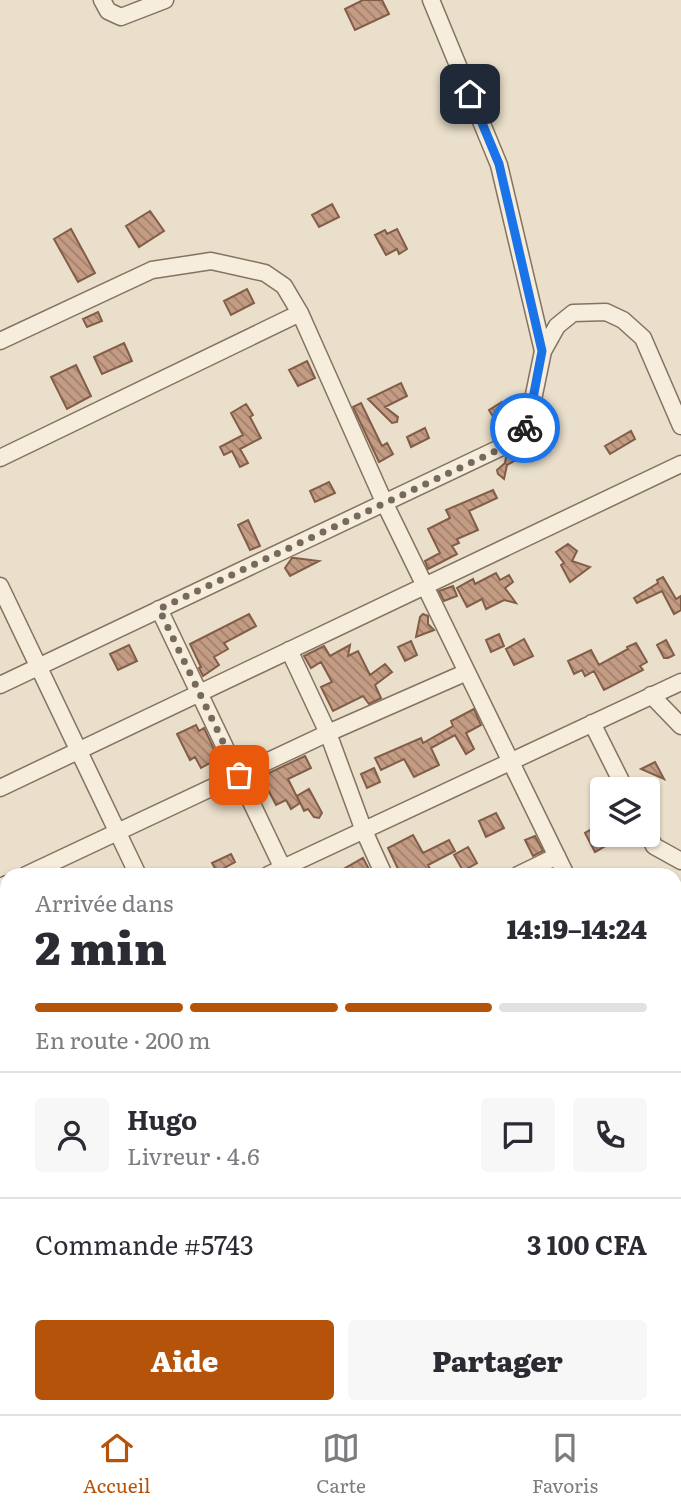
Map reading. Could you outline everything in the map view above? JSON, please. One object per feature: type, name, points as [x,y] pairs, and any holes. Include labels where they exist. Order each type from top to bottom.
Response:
[{"type":"street","points":[[102,0],[108,11],[121,17],[165,0]]},
{"type":"street","points":[[431,0],[499,164],[542,351]]},
{"type":"street","points":[[0,341],[152,270],[211,261],[265,273],[284,286],[300,313],[385,504],[427,585],[563,868]]},
{"type":"street","points":[[0,685],[521,438],[530,414],[542,351],[557,326],[573,313],[606,312],[624,320],[643,338],[681,426]]},
{"type":"street","points":[[0,458],[300,313]]},
{"type":"street","points":[[0,788],[681,464]]},
{"type":"street","points":[[0,586],[135,868]]},
{"type":"street","points":[[159,609],[239,775],[277,868]]},
{"type":"street","points":[[289,650],[328,733],[364,831],[381,868]]},
{"type":"street","points":[[41,868],[328,733],[467,672]]},
{"type":"street","points":[[289,868],[681,682]]},
{"type":"street","points":[[651,695],[681,726]]},
{"type":"street","points":[[592,723],[619,777]]},
{"type":"street","points":[[656,847],[681,861]]},
{"type":"street","points":[[532,868],[557,856]]},
{"type":"building","points":[[363,0],[382,0],[389,14],[355,30],[345,9]]},
{"type":"building","points":[[332,204],[339,217],[319,227],[312,215]]},
{"type":"building","points":[[150,211],[164,231],[139,247],[126,226]]},
{"type":"building","points":[[71,229],[95,273],[78,282],[54,239]]},
{"type":"building","points":[[397,229],[407,249],[399,254],[397,249],[386,255],[375,235],[385,230],[387,234]]},
{"type":"building","points":[[247,289],[254,303],[231,315],[224,301]]},
{"type":"building","points":[[98,312],[102,321],[87,327],[83,319]]},
{"type":"building","points":[[124,343],[132,361],[102,374],[94,357]]},
{"type":"building","points":[[307,361],[315,378],[298,386],[289,370]]},
{"type":"building","points":[[76,365],[91,396],[67,409],[51,377]]},
{"type":"building","points":[[401,383],[407,396],[385,407],[398,417],[397,422],[392,423],[368,399]]},
{"type":"building","points":[[502,402],[508,413],[495,420],[489,410]]},
{"type":"building","points":[[361,403],[382,446],[387,443],[393,454],[379,462],[353,407]]},
{"type":"building","points":[[246,404],[261,438],[240,449],[248,463],[240,467],[232,451],[224,455],[220,447],[243,435],[231,413]]},
{"type":"building","points":[[425,428],[429,438],[411,447],[407,437]]},
{"type":"building","points":[[631,431],[635,439],[610,454],[605,446]]},
{"type":"building","points":[[513,453],[516,460],[507,465],[504,479],[497,470],[505,463],[506,457]]},
{"type":"building","points":[[329,482],[335,493],[315,502],[310,491]]},
{"type":"building","points":[[493,490],[497,498],[469,511],[478,530],[457,539],[459,543],[452,546],[457,554],[428,569],[425,561],[440,553],[428,529],[450,518],[446,510]]},
{"type":"building","points":[[248,520],[260,546],[250,550],[238,525]]},
{"type":"building","points":[[568,544],[577,551],[572,561],[590,567],[570,582],[561,565],[564,563],[556,552]]},
{"type":"building","points":[[292,558],[319,561],[290,576],[285,568]]},
{"type":"building","points":[[496,573],[500,580],[509,575],[513,582],[505,588],[516,603],[504,600],[486,609],[482,599],[467,607],[457,588],[473,579],[475,584]]},
{"type":"building","points":[[663,577],[676,599],[681,596],[681,610],[674,614],[662,591],[637,603],[634,598]]},
{"type":"building","points":[[453,586],[457,596],[444,601],[439,591]]},
{"type":"building","points":[[249,614],[256,626],[224,643],[228,649],[214,657],[219,665],[203,676],[190,644]]},
{"type":"building","points":[[423,614],[428,616],[428,624],[434,630],[416,637],[420,617]]},
{"type":"building","points":[[499,634],[504,646],[491,652],[486,640]]},
{"type":"building","points":[[524,639],[533,656],[514,665],[506,649]]},
{"type":"building","points":[[666,640],[674,655],[664,658],[657,645]]},
{"type":"building","points":[[411,641],[417,655],[405,661],[398,647]]},
{"type":"building","points":[[636,643],[647,662],[640,666],[643,670],[604,690],[594,671],[585,676],[582,670],[574,674],[568,661],[591,650],[599,665]]},
{"type":"building","points":[[129,645],[137,661],[118,670],[110,654]]},
{"type":"building","points":[[350,645],[348,656],[358,651],[370,675],[385,664],[392,672],[375,685],[381,698],[369,704],[363,696],[333,711],[321,687],[332,682],[321,662],[311,668],[304,656],[324,646],[330,656]]},
{"type":"building","points":[[474,709],[481,725],[466,733],[474,749],[466,754],[455,735],[431,748],[439,765],[414,777],[404,759],[381,770],[375,758],[421,738],[423,743],[453,726],[451,721]]},
{"type":"building","points":[[196,725],[199,731],[204,728],[224,770],[216,774],[210,763],[201,768],[195,757],[190,760],[177,734]]},
{"type":"building","points":[[305,756],[311,768],[288,779],[300,803],[291,809],[286,800],[276,805],[266,786],[259,790],[254,780]]},
{"type":"building","points":[[655,762],[664,779],[660,777],[641,769]]},
{"type":"building","points":[[374,768],[380,782],[367,788],[361,774]]},
{"type":"building","points":[[309,789],[322,813],[319,818],[314,817],[308,809],[304,811],[297,796]]},
{"type":"building","points":[[496,813],[504,828],[486,837],[479,821]]},
{"type":"building","points":[[590,830],[590,842],[585,833]]},
{"type":"building","points":[[413,835],[423,853],[449,840],[455,851],[428,865],[430,868],[398,868],[388,848]]},
{"type":"building","points":[[535,836],[543,851],[533,856],[525,840]]},
{"type":"building","points":[[468,847],[477,863],[468,868],[461,868],[454,855]]},
{"type":"building","points":[[231,854],[235,862],[224,868],[215,868],[212,863]]},
{"type":"building","points":[[363,858],[368,868],[345,868]]},
{"type":"way so far","points":[[239,775],[159,609],[498,450],[521,438],[525,428]]},
{"type":"route","points":[[470,94],[499,164],[542,351],[525,428]]}]
